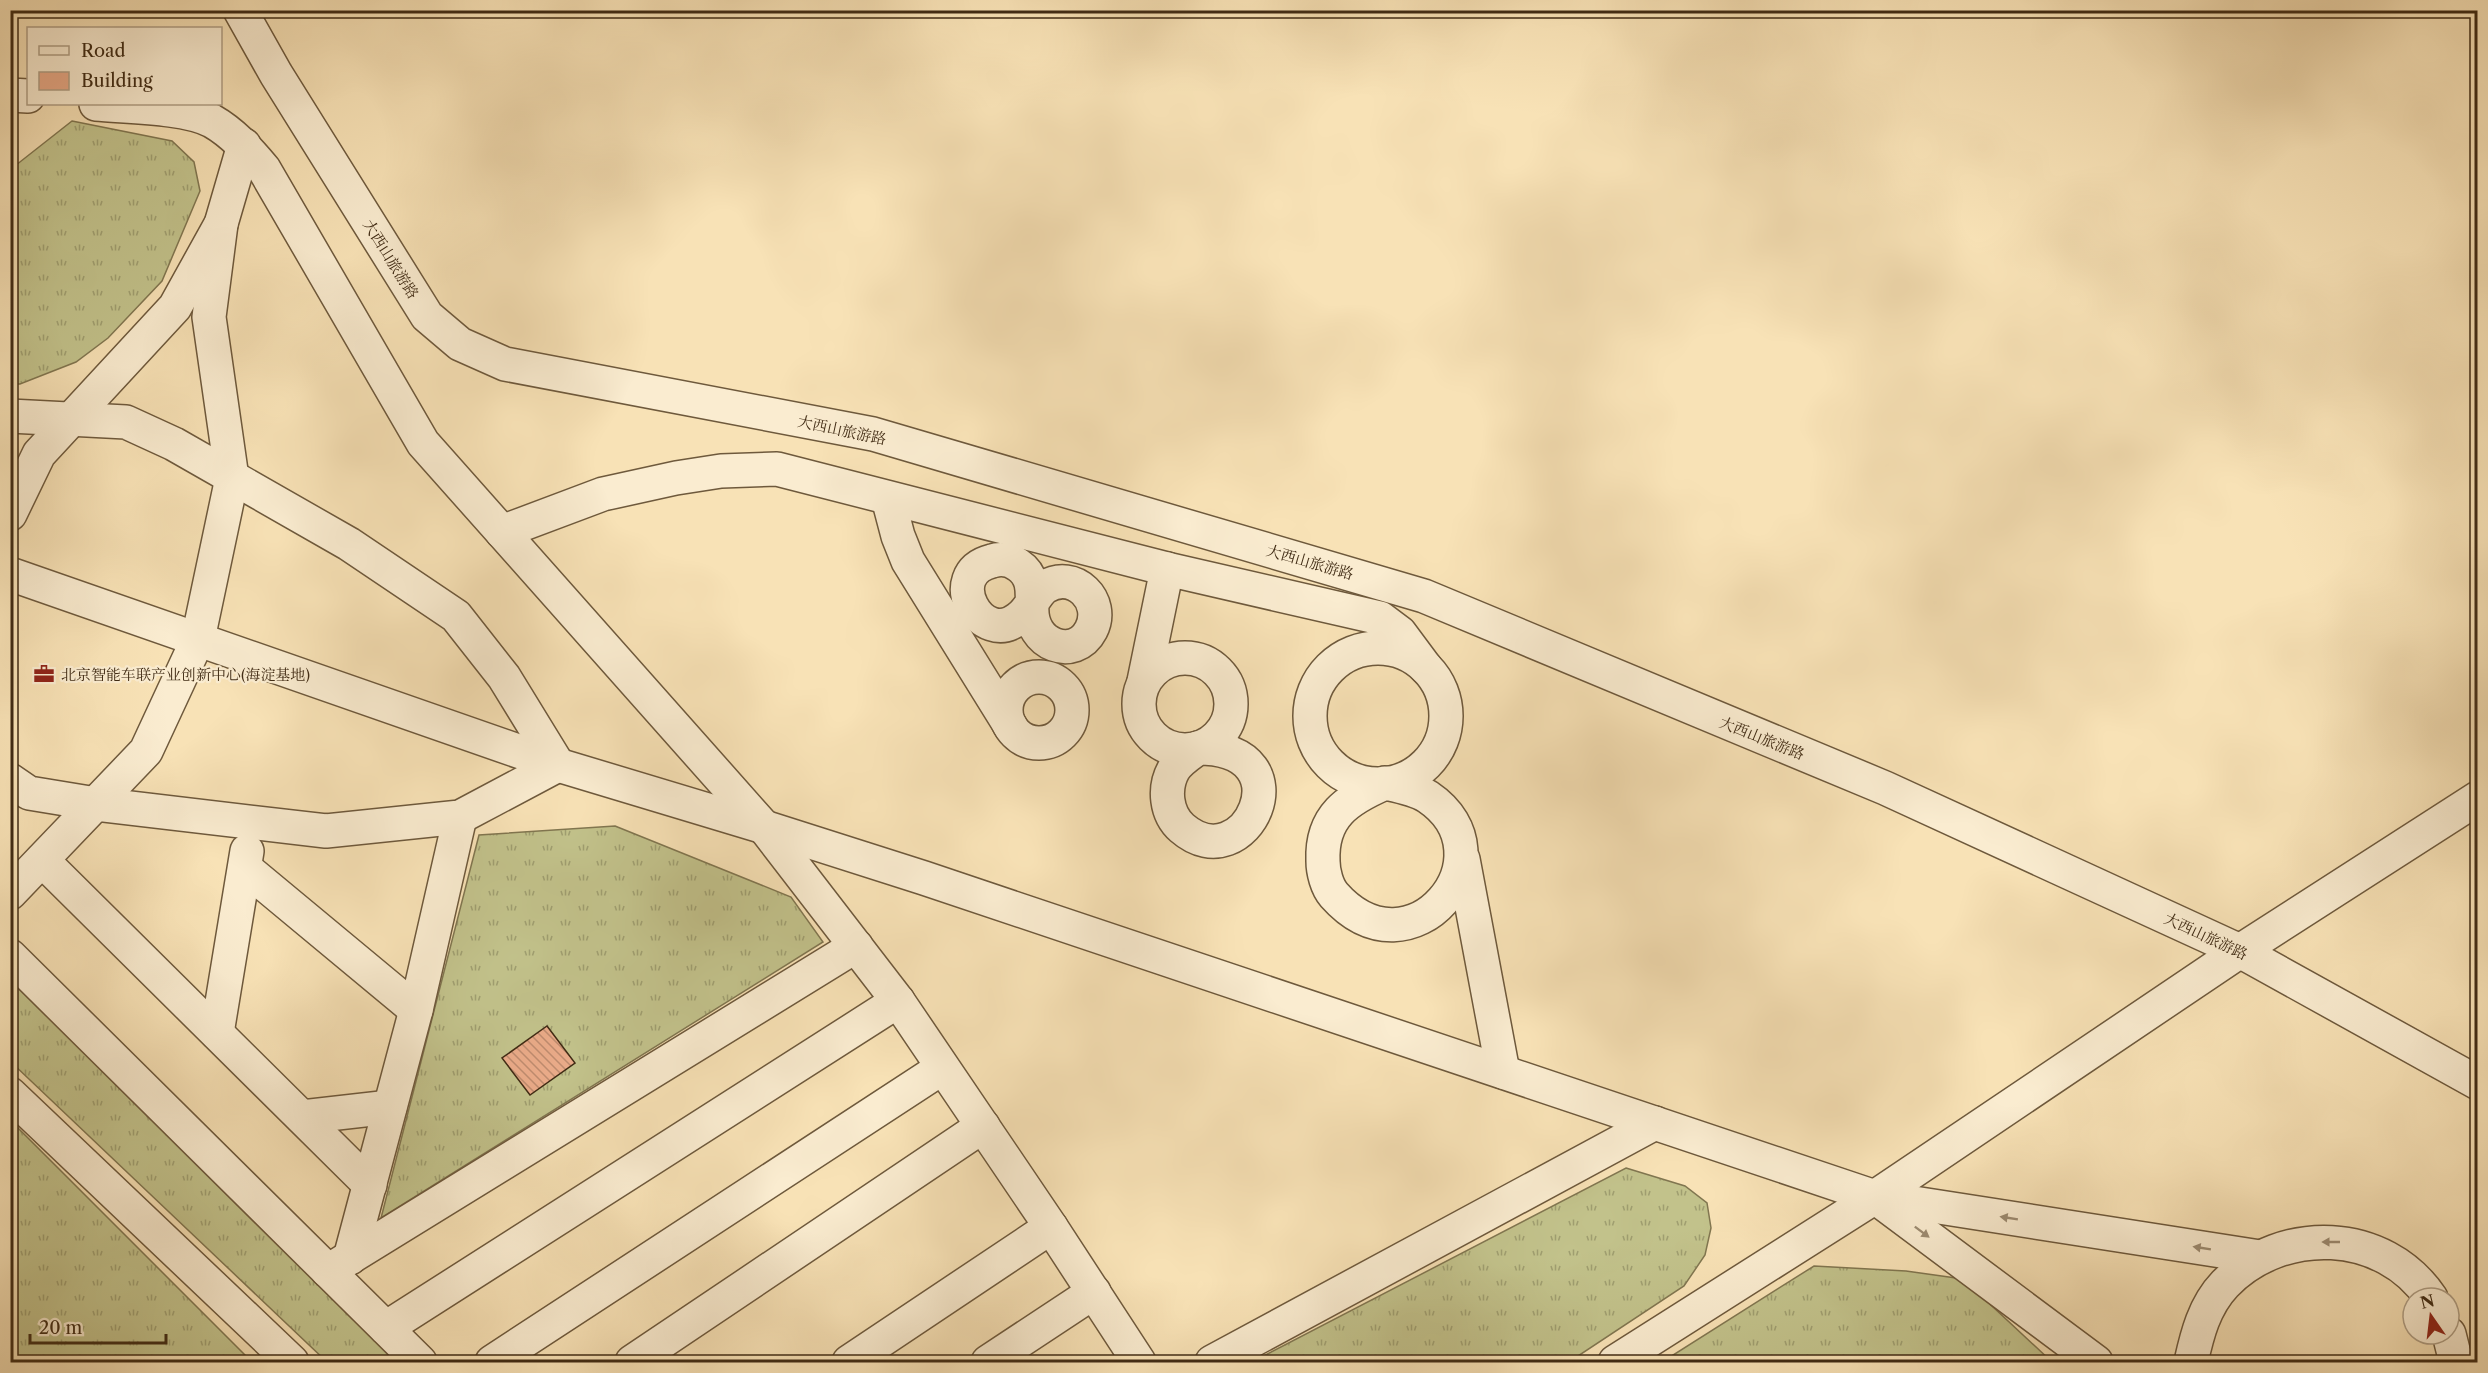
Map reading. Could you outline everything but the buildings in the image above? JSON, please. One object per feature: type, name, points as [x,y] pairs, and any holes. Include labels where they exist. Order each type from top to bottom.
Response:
[{"type":"street","name":"大西山旅游路","points":[[240,10],[276,74],[427,316],[460,344],[505,364],[873,434],[1424,596],[1885,788],[2241,951],[2478,1083]]},
{"type":"street","points":[[10,95],[27,96]]},
{"type":"street","points":[[106,105],[191,114],[211,121],[244,145],[264,168],[423,442],[764,827],[898,1001],[1139,1362]]},
{"type":"street","points":[[10,893],[146,751],[198,639],[232,478],[209,317],[221,224],[244,145]]},
{"type":"street","points":[[10,514],[39,454],[175,307],[221,224]]},
{"type":"street","points":[[10,416],[126,422],[174,444],[349,544],[456,616],[504,677],[558,765]]},
{"type":"street","points":[[502,532],[603,494],[721,471],[777,469],[1167,568],[1380,618],[1400,633],[1426,668],[1437,683],[1444,701],[1446,720],[1442,738],[1433,755],[1420,769],[1404,779],[1385,783],[1363,783],[1343,775],[1326,761],[1315,743],[1309,722],[1311,700],[1319,680],[1334,663],[1352,653],[1374,648],[1393,650],[1410,656],[1426,668]]},
{"type":"street","points":[[888,498],[898,536],[908,561],[1011,727]]},
{"type":"street","points":[[973,573],[980,566],[998,559],[1016,563],[1029,577],[1032,586],[1032,606],[1015,621],[994,624],[984,620],[969,604],[968,583],[989,523]]},
{"type":"street","points":[[1144,681],[1154,669],[1167,661],[1182,658],[1202,661],[1218,672],[1230,696],[1231,710],[1227,722],[1211,742],[1198,748],[1183,750],[1168,747],[1154,739],[1144,726],[1138,712],[1139,697],[1167,568]]},
{"type":"street","points":[[10,574],[558,765],[764,827],[1875,1197],[2260,1257]]},
{"type":"street","points":[[10,780],[29,793],[96,804],[326,831],[460,818],[558,765]]},
{"type":"street","points":[[1461,850],[1459,874],[1449,895],[1433,911],[1412,922],[1389,925],[1366,921],[1346,909],[1331,891],[1323,869],[1322,846],[1329,824],[1343,806],[1363,793],[1385,783],[1427,796],[1444,811],[1456,829],[1461,850],[1503,1072]]},
{"type":"street","points":[[1615,1362],[1875,1197],[2241,951],[2478,798]]},
{"type":"street","points":[[339,1264],[370,1185],[416,1010],[460,818]]},
{"type":"street","points":[[217,1033],[252,822]]},
{"type":"street","points":[[42,860],[370,1185]]},
{"type":"street","points":[[244,868],[416,1010]]},
{"type":"street","points":[[339,1264],[856,946]]},
{"type":"street","points":[[10,956],[339,1264],[386,1328],[420,1362]]},
{"type":"street","points":[[386,1328],[898,1001]]},
{"type":"street","points":[[492,1362],[942,1068]]},
{"type":"street","points":[[10,1094],[292,1362]]},
{"type":"street","points":[[302,1118],[390,1107]]},
{"type":"street","points":[[1212,1362],[1655,1124]]},
{"type":"street","points":[[632,1362],[983,1126]]},
{"type":"street","points":[[1875,1197],[2096,1362]]},
{"type":"street","points":[[849,1362],[1051,1227]]},
{"type":"street","points":[[2191,1362],[2200,1323],[2224,1284],[2260,1257],[2302,1242],[2346,1242],[2387,1257],[2423,1286]]},
{"type":"street","points":[[988,1362],[1094,1292]]},
{"type":"street","points":[[2452,1346],[2456,1362]]},
{"type":"green space","points":[[72,121],[172,141],[194,162],[200,191],[162,281],[108,338],[76,362],[20,384],[11,384],[11,169]]},
{"type":"green space","points":[[615,826],[791,897],[823,942],[381,1218],[479,835]]},
{"type":"green space","points":[[10,978],[401,1362],[327,1362],[11,1062]]},
{"type":"green space","points":[[10,1120],[252,1362],[11,1362]]},
{"type":"green space","points":[[1626,1168],[1685,1186],[1707,1203],[1711,1228],[1705,1255],[1684,1286],[1569,1362],[1252,1362]]},
{"type":"green space","points":[[1814,1266],[1906,1271],[1963,1279],[2052,1362],[1662,1362]]},
{"type":"place","name":"北京智能车联产业创新中心(海淀基地)","points":[[44,674]]}]
